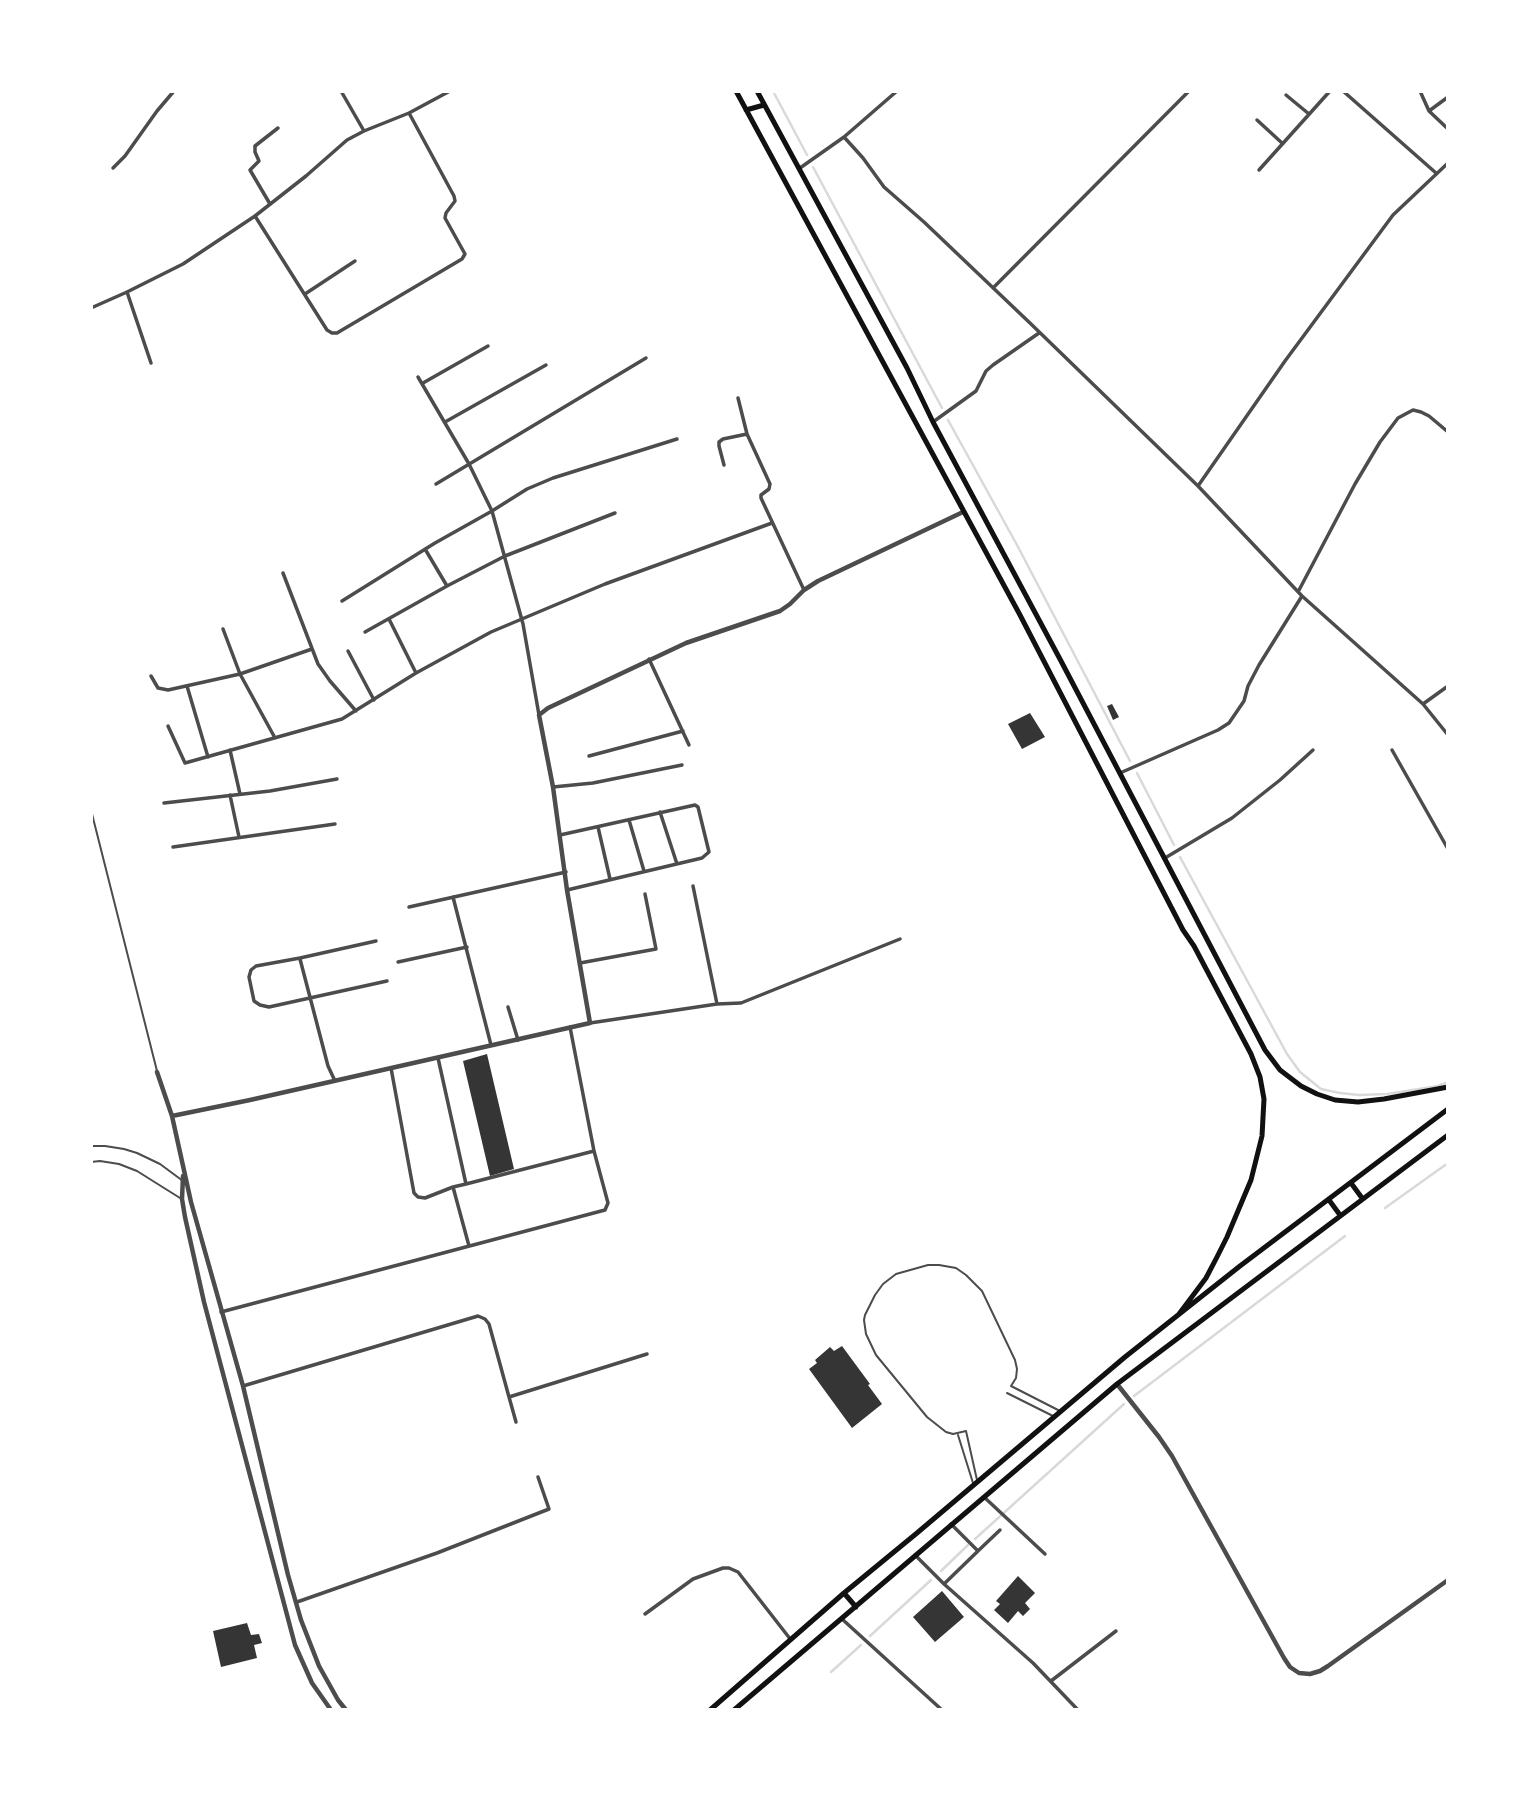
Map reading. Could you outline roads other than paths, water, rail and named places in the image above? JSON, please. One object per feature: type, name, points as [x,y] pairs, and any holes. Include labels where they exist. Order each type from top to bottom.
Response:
[{"type":"main road","points":[[736,91],[1047,668],[1251,1054],[1263,1088],[1262,1136],[1251,1180],[1206,1278],[1179,1314]]},
{"type":"main road","points":[[757,91],[907,368],[1265,1050],[1280,1070],[1292,1080],[1327,1098],[1358,1102],[1448,1087]]},
{"type":"main road","points":[[746,110],[764,105]]},
{"type":"main road","points":[[1047,668],[1061,661]]},
{"type":"main road","points":[[710,1710],[844,1592],[1060,1411],[1179,1314],[1448,1108]]},
{"type":"main road","points":[[734,1710],[1116,1384],[1448,1135]]},
{"type":"main road","points":[[1351,1183],[1362,1198]]},
{"type":"main road","points":[[1329,1200],[1340,1215]]},
{"type":"main road","points":[[844,1592],[856,1607]]},
{"type":"street","points":[[113,168],[134,145],[174,91]]},
{"type":"street","points":[[341,91],[364,131]]},
{"type":"street","points":[[91,308],[183,264],[255,216],[334,150],[364,131],[408,113],[450,91]]},
{"type":"street","points":[[799,169],[844,137],[897,91]]},
{"type":"street","points":[[993,288],[1189,91]]},
{"type":"street","points":[[1259,170],[1330,91]]},
{"type":"street","points":[[1343,91],[1436,173]]},
{"type":"street","points":[[1420,91],[1429,111],[1448,129]]},
{"type":"street","points":[[1286,94],[1309,114]]},
{"type":"street","points":[[1429,111],[1448,97]]},
{"type":"street","points":[[255,216],[327,330],[332,333],[337,334],[462,259],[465,254],[445,218],[455,201],[454,196],[408,113]]},
{"type":"street","points":[[1257,120],[1282,143]]},
{"type":"street","points":[[270,204],[250,170],[259,161],[255,146],[278,128]]},
{"type":"street","points":[[844,137],[884,187],[924,222],[1198,486],[1300,594],[1423,704],[1448,735]]},
{"type":"street","points":[[1198,486],[1285,360],[1393,215],[1448,163]]},
{"type":"street","points":[[305,294],[355,261]]},
{"type":"street","points":[[127,292],[151,363]]},
{"type":"street","points":[[933,422],[976,391],[993,365],[1039,333]]},
{"type":"street","points":[[423,383],[488,346]]},
{"type":"street","points":[[436,484],[646,358]]},
{"type":"street","points":[[445,422],[546,365]]},
{"type":"street","points":[[418,377],[469,464],[492,511],[505,556],[522,620],[590,1023]]},
{"type":"street","points":[[738,398],[747,434],[770,484],[769,489],[760,497],[804,590]]},
{"type":"street","points":[[1119,773],[1219,730],[1229,723],[1244,701],[1248,686],[1300,594],[1355,484],[1398,418],[1413,410],[1429,416],[1448,432]]},
{"type":"street","points":[[724,465],[719,442],[747,434]]},
{"type":"street","points":[[342,601],[539,483],[677,439]]},
{"type":"street","points":[[539,715],[548,708],[649,659],[704,636],[780,611],[818,581],[963,512]]},
{"type":"street","points":[[365,632],[505,556],[615,513]]},
{"type":"street","points":[[168,726],[185,764],[342,719],[416,673],[491,632],[605,584],[772,523]]},
{"type":"street","points":[[425,549],[447,586]]},
{"type":"street","points":[[283,573],[324,673],[356,711]]},
{"type":"street","points":[[389,618],[416,673]]},
{"type":"street","points":[[223,629],[240,674],[275,738]]},
{"type":"street","points":[[151,676],[161,690],[187,686],[240,674],[312,649]]},
{"type":"street","points":[[348,651],[374,700]]},
{"type":"street","points":[[649,659],[689,745]]},
{"type":"street","points":[[187,686],[208,757]]},
{"type":"street","points":[[1423,704],[1448,686]]},
{"type":"street","points":[[589,756],[683,731]]},
{"type":"street","points":[[230,750],[240,794]]},
{"type":"street","points":[[1163,859],[1232,818],[1314,750]]},
{"type":"street","points":[[1392,750],[1448,849]]},
{"type":"street","points":[[552,787],[593,783],[682,765]]},
{"type":"street","points":[[164,803],[270,791],[337,779]]},
{"type":"street","points":[[230,795],[239,837]]},
{"type":"street","points":[[559,835],[692,805],[698,807],[709,852],[702,858],[567,890]]},
{"type":"street","points":[[660,812],[677,864]]},
{"type":"street","points":[[629,820],[644,871]]},
{"type":"street","points":[[173,847],[335,824]]},
{"type":"street","points":[[598,827],[610,880]]},
{"type":"street","points":[[409,907],[566,872]]},
{"type":"street","points":[[692,886],[718,1004]]},
{"type":"street","points":[[580,963],[656,949],[645,894]]},
{"type":"street","points":[[453,897],[491,1045]]},
{"type":"street","points":[[172,1116],[590,1023],[741,1003],[900,939]]},
{"type":"street","points":[[376,941],[253,967],[250,977],[254,1001],[260,1006],[269,1007],[387,981]]},
{"type":"street","points":[[398,962],[467,947]]},
{"type":"street","points":[[300,958],[328,1066],[335,1081]]},
{"type":"street","points":[[508,1007],[518,1040]]},
{"type":"street","points":[[221,1312],[606,1210],[608,1203],[594,1151],[570,1027]]},
{"type":"street","points":[[438,1058],[466,1184]]},
{"type":"street","points":[[391,1068],[414,1193],[418,1197],[425,1198],[453,1187],[594,1151]]},
{"type":"street","points":[[158,1072],[172,1116],[185,1182],[243,1386],[301,1620],[319,1666],[345,1710]]},
{"type":"street","points":[[185,1182],[182,1199],[204,1302],[295,1645],[312,1683],[331,1710]]},
{"type":"street","points":[[453,1187],[469,1246]]},
{"type":"street","points":[[243,1386],[478,1316],[485,1318],[489,1324],[516,1422]]},
{"type":"street","points":[[509,1397],[647,1354]]},
{"type":"street","points":[[1116,1384],[1171,1456],[1284,1658],[1290,1667],[1300,1673],[1310,1674],[1328,1666],[1448,1580]]},
{"type":"street","points":[[297,1602],[437,1553],[549,1509],[538,1477]]},
{"type":"street","points":[[984,1497],[1045,1554]]},
{"type":"street","points":[[951,1524],[978,1551]]},
{"type":"street","points":[[944,1584],[1000,1530]]},
{"type":"street","points":[[266,1535],[278,1531]]},
{"type":"street","points":[[915,1555],[1033,1662],[1078,1710]]},
{"type":"street","points":[[645,1614],[693,1579],[729,1568],[738,1572],[791,1640]]},
{"type":"street","points":[[842,1619],[942,1710]]},
{"type":"street","points":[[1051,1681],[1116,1631]]},
{"type":"lane","points":[[91,810],[158,1072]]},
{"type":"lane","points":[[91,1146],[115,1147],[136,1153],[160,1164],[185,1182]]},
{"type":"lane","points":[[91,1162],[119,1164],[137,1171],[191,1202]]},
{"type":"lane","points":[[975,1483],[966,1431],[957,1434],[946,1432],[927,1417],[876,1355],[866,1334],[864,1320],[867,1311],[883,1284],[896,1274],[928,1265],[956,1268],[966,1275],[982,1291],[1015,1360],[1016,1378],[1011,1386],[1060,1411]]},
{"type":"lane","points":[[1007,1393],[1054,1416]]},
{"type":"lane","points":[[957,1434],[975,1483]]},
{"type":"waterway","points":[[773,91],[807,155]]},
{"type":"waterway","points":[[813,167],[942,408]]},
{"type":"waterway","points":[[948,420],[1130,761]]},
{"type":"waterway","points":[[1137,773],[1174,845]]},
{"type":"waterway","points":[[1180,857],[1287,1054],[1300,1072],[1321,1089],[1359,1095],[1387,1094],[1448,1082]]},
{"type":"waterway","points":[[1385,1208],[1448,1163]]},
{"type":"waterway","points":[[1134,1396],[1345,1236]]},
{"type":"waterway","points":[[975,1539],[1124,1404]]},
{"type":"waterway","points":[[941,1571],[968,1545]]},
{"type":"waterway","points":[[870,1636],[931,1580]]},
{"type":"waterway","points":[[831,1672],[861,1645]]}]
